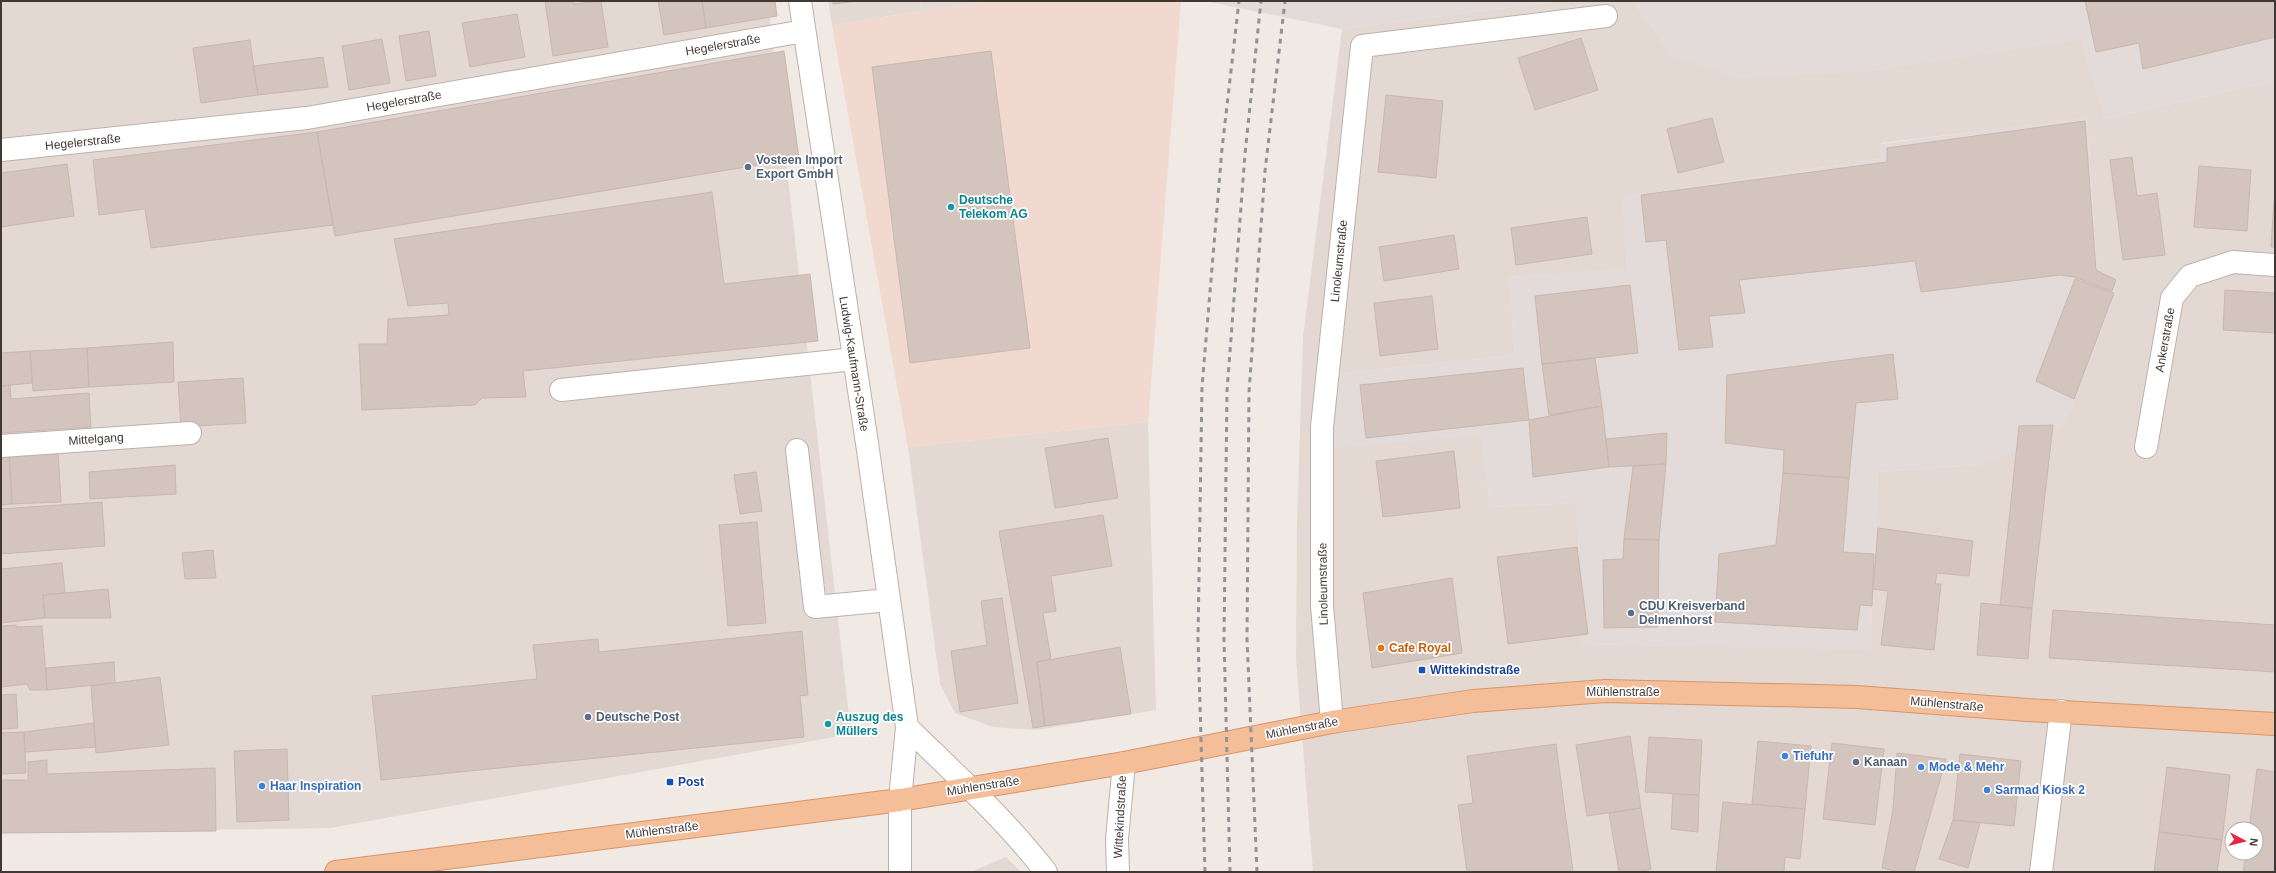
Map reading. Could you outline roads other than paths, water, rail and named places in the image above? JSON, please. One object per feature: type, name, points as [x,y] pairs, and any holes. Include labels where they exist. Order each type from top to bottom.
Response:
[{"type":"main road","name":"Mühlenstraße","points":[[336,872],[900,800],[1124,763],[1332,722],[1474,701],[1605,691],[1857,697],[2275,724]]},
{"type":"street","name":"Ludwig-Kaufmann-Straße","points":[[800,1],[854,359],[907,727],[900,800],[900,872]]},
{"type":"street","name":"Linoleumstraße","points":[[1332,722],[1322,606],[1322,427],[1362,46],[1606,16]]},
{"type":"street","name":"Hegelerstraße","points":[[1,150],[307,118],[804,31]]},
{"type":"street","name":"Ankerstraße","points":[[2146,447],[2172,298],[2190,276],[2233,262],[2275,265]]},
{"type":"street","points":[[561,390],[854,359]]},
{"type":"street","name":"Mittelgang","points":[[1,446],[190,433]]},
{"type":"street","points":[[797,450],[815,607],[889,600]]},
{"type":"street","points":[[2041,872],[2061,711]]},
{"type":"street","points":[[907,727],[969,788],[1033,856],[1046,872]]},
{"type":"street","name":"Wittekindstraße","points":[[1118,872],[1117,839],[1124,763]]},
{"type":"railway","points":[[1205,872],[1198,639],[1202,387],[1222,149],[1239,1]]},
{"type":"railway","points":[[1230,872],[1224,639],[1227,391],[1245,154],[1261,1]]},
{"type":"railway","points":[[1257,872],[1247,639],[1249,392],[1265,171],[1285,1]]},
{"type":"place","name":"Vosteen Import Export GmbH","points":[[748,167]]},
{"type":"place","name":"Deutsche Telekom AG","points":[[951,207]]},
{"type":"place","name":"CDU Kreisverband Delmenhorst","points":[[1631,613]]},
{"type":"place","name":"Cafe Royal","points":[[1381,648]]},
{"type":"place","name":"Wittekindstraße","points":[[1422,670]]},
{"type":"place","name":"Deutsche Post","points":[[588,717]]},
{"type":"place","name":"Auszug des Müllers","points":[[828,724]]},
{"type":"place","name":"Tiefuhr","points":[[1785,756]]},
{"type":"place","name":"Kanaan","points":[[1856,762]]},
{"type":"place","name":"Mode & Mehr","points":[[1921,767]]},
{"type":"place","name":"Post","points":[[670,782]]},
{"type":"place","name":"Haar Inspiration","points":[[262,786]]},
{"type":"place","name":"Sarmad Kiosk 2","points":[[1987,790]]}]
